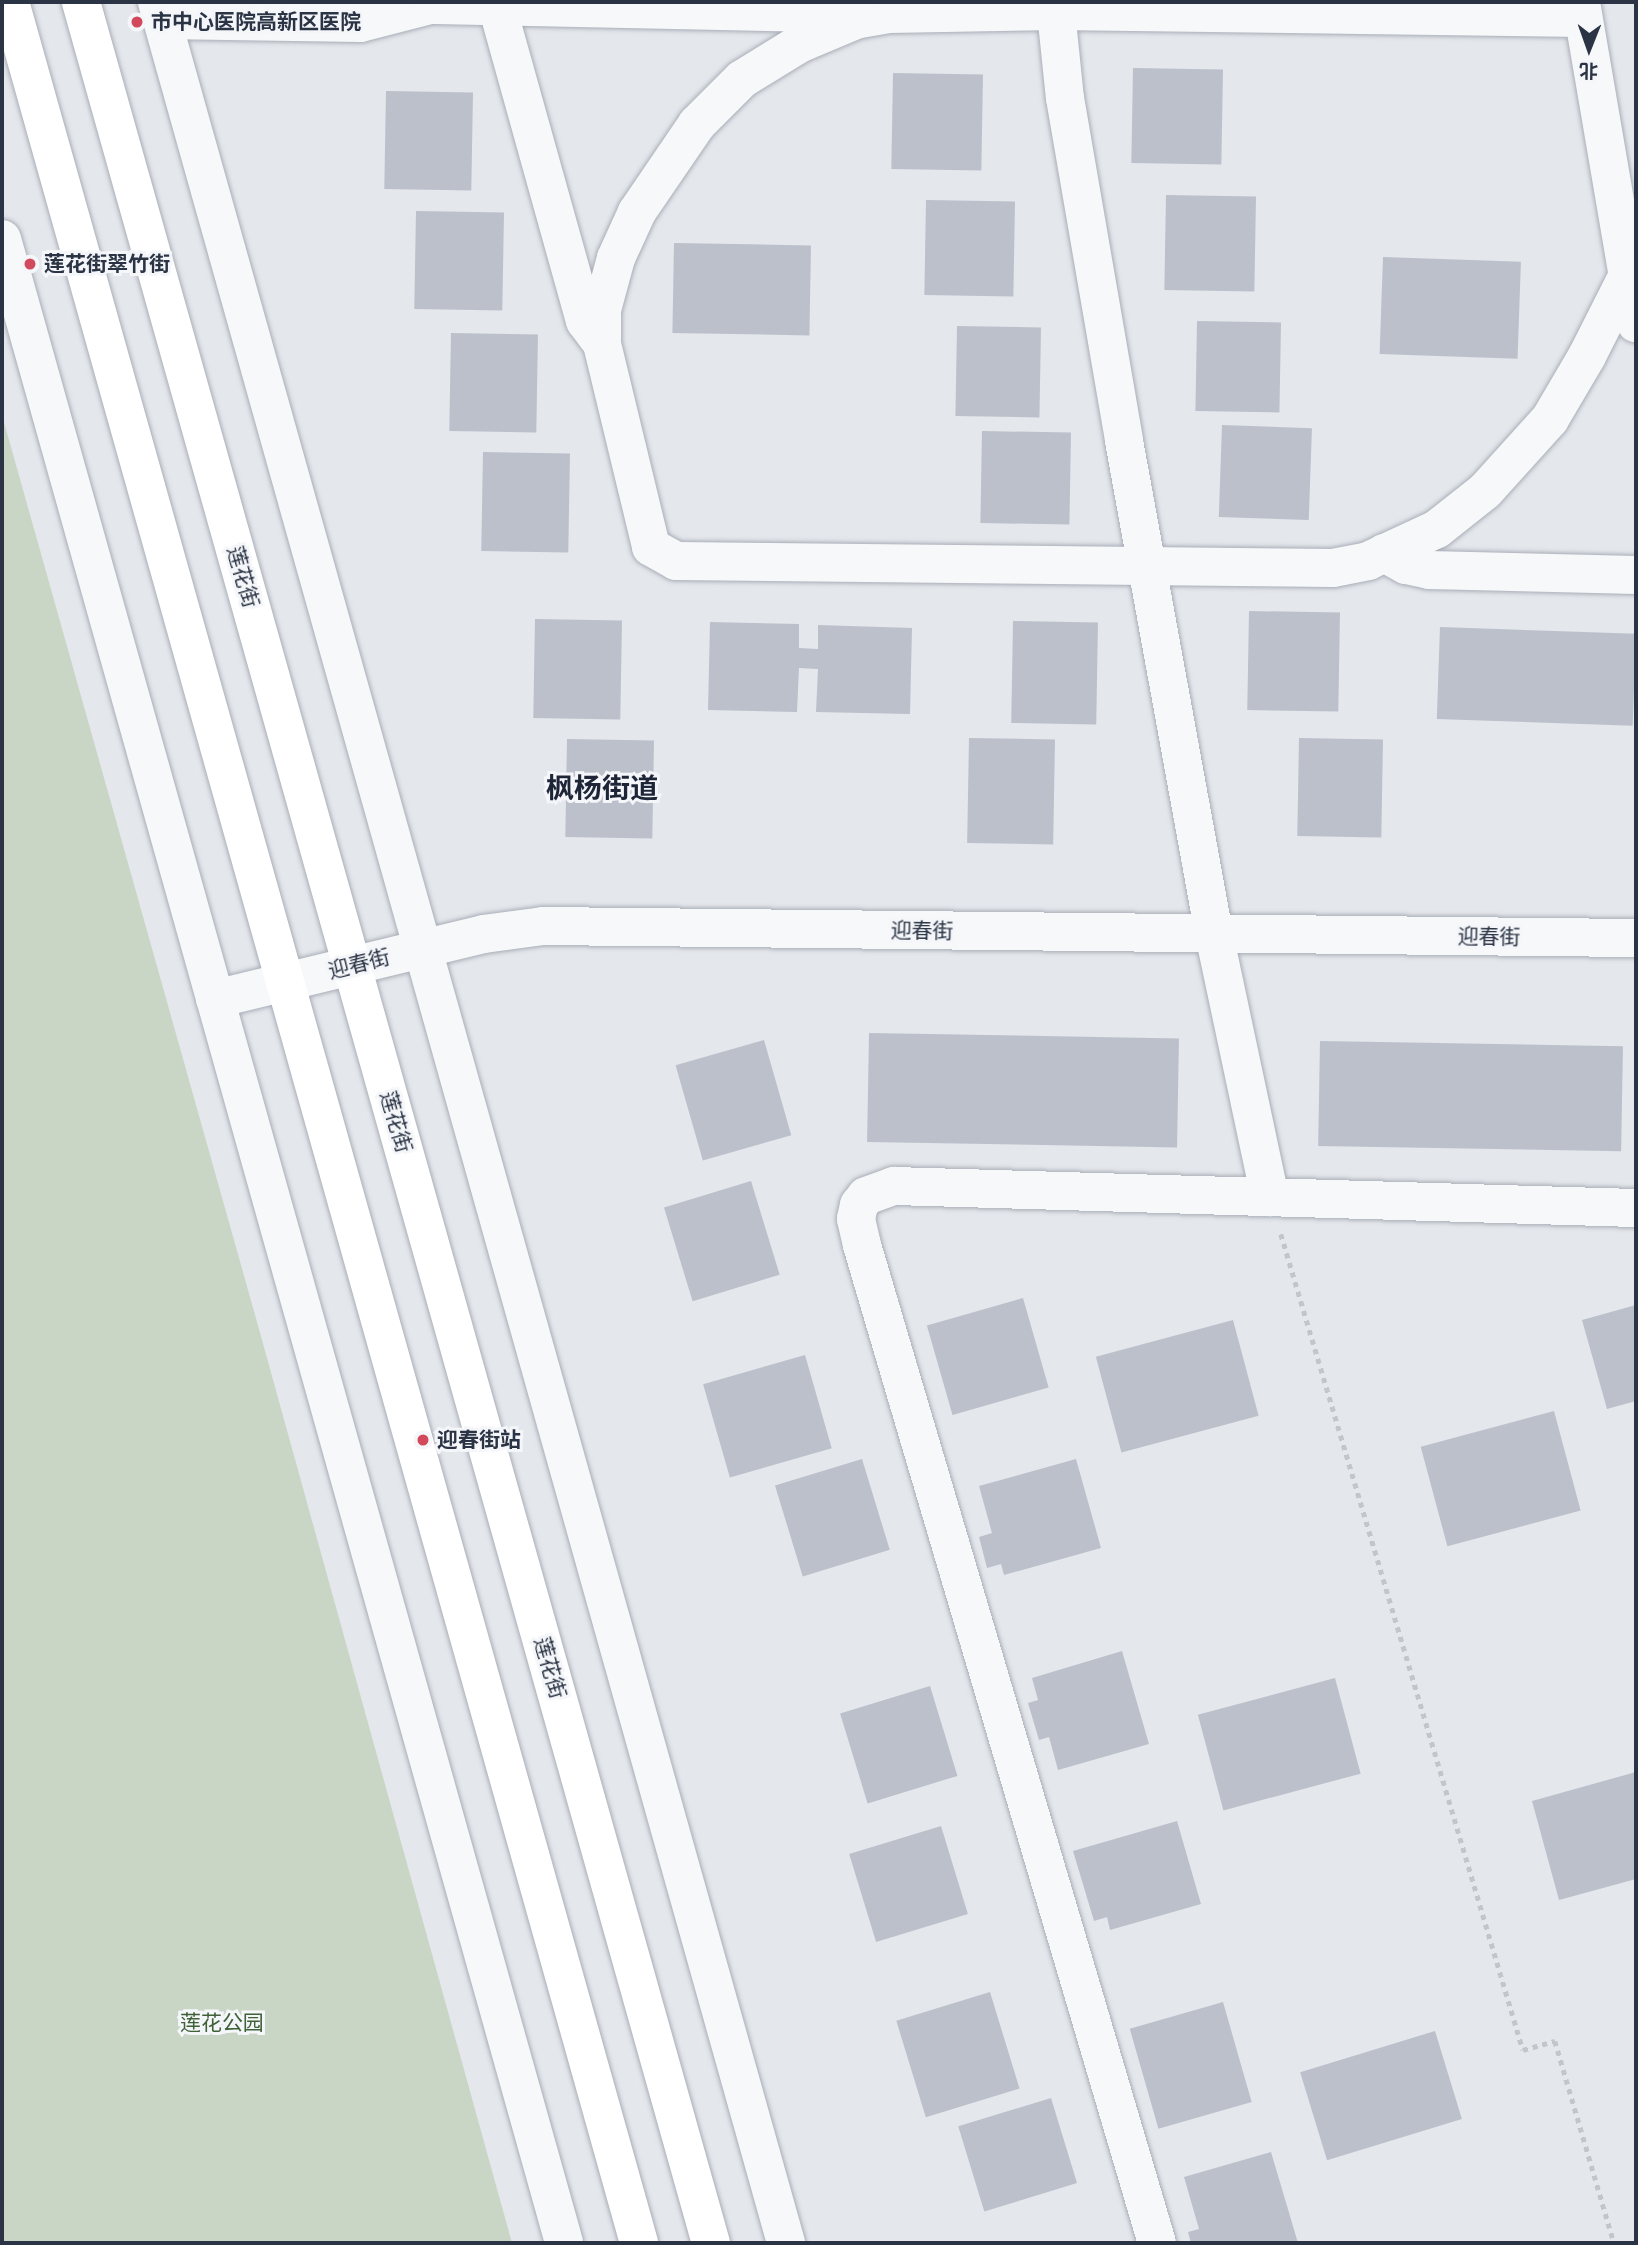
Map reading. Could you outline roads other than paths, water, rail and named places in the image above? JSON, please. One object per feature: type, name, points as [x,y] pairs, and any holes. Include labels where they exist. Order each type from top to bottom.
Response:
[{"type":"main road","points":[[10,2],[639,2243]]},
{"type":"main road","name":"莲花街","points":[[81,2],[710,2243]]},
{"type":"street","points":[[786,2243],[160,11],[237,11],[360,23],[430,5],[889,14],[1055,6],[1582,10],[1636,323]]},
{"type":"street","points":[[497,6],[585,321],[602,344]]},
{"type":"street","points":[[1055,6],[1068,111],[1147,568],[1214,934],[1270,1197]]},
{"type":"street","points":[[889,14],[856,20],[799,44],[742,79],[697,124],[637,212],[616,258],[602,310],[602,344],[651,547],[676,561],[1147,568],[1333,568],[1368,561],[1437,529],[1475,499],[1550,419],[1587,356],[1628,275]]},
{"type":"street","points":[[2,239],[564,2243]]},
{"type":"street","points":[[1384,554],[1406,565],[1429,570],[1636,575]]},
{"type":"street","name":"迎春街","points":[[215,999],[484,934],[543,926],[1636,939]]},
{"type":"street","points":[[1157,2243],[856,1219],[859,1205],[866,1196],[894,1185],[1636,1208]]},
{"type":"place","name":"市中心医院高新区医院","points":[[137,22]]},
{"type":"place","name":"莲花街翠竹街","points":[[30,264]]},
{"type":"place","name":"迎春街站","points":[[423,1440]]},
{"type":"district","name":"枫杨街道","points":[[602,789]]},
{"type":"park label","name":"莲花公园","points":[[222,2023]]}]
